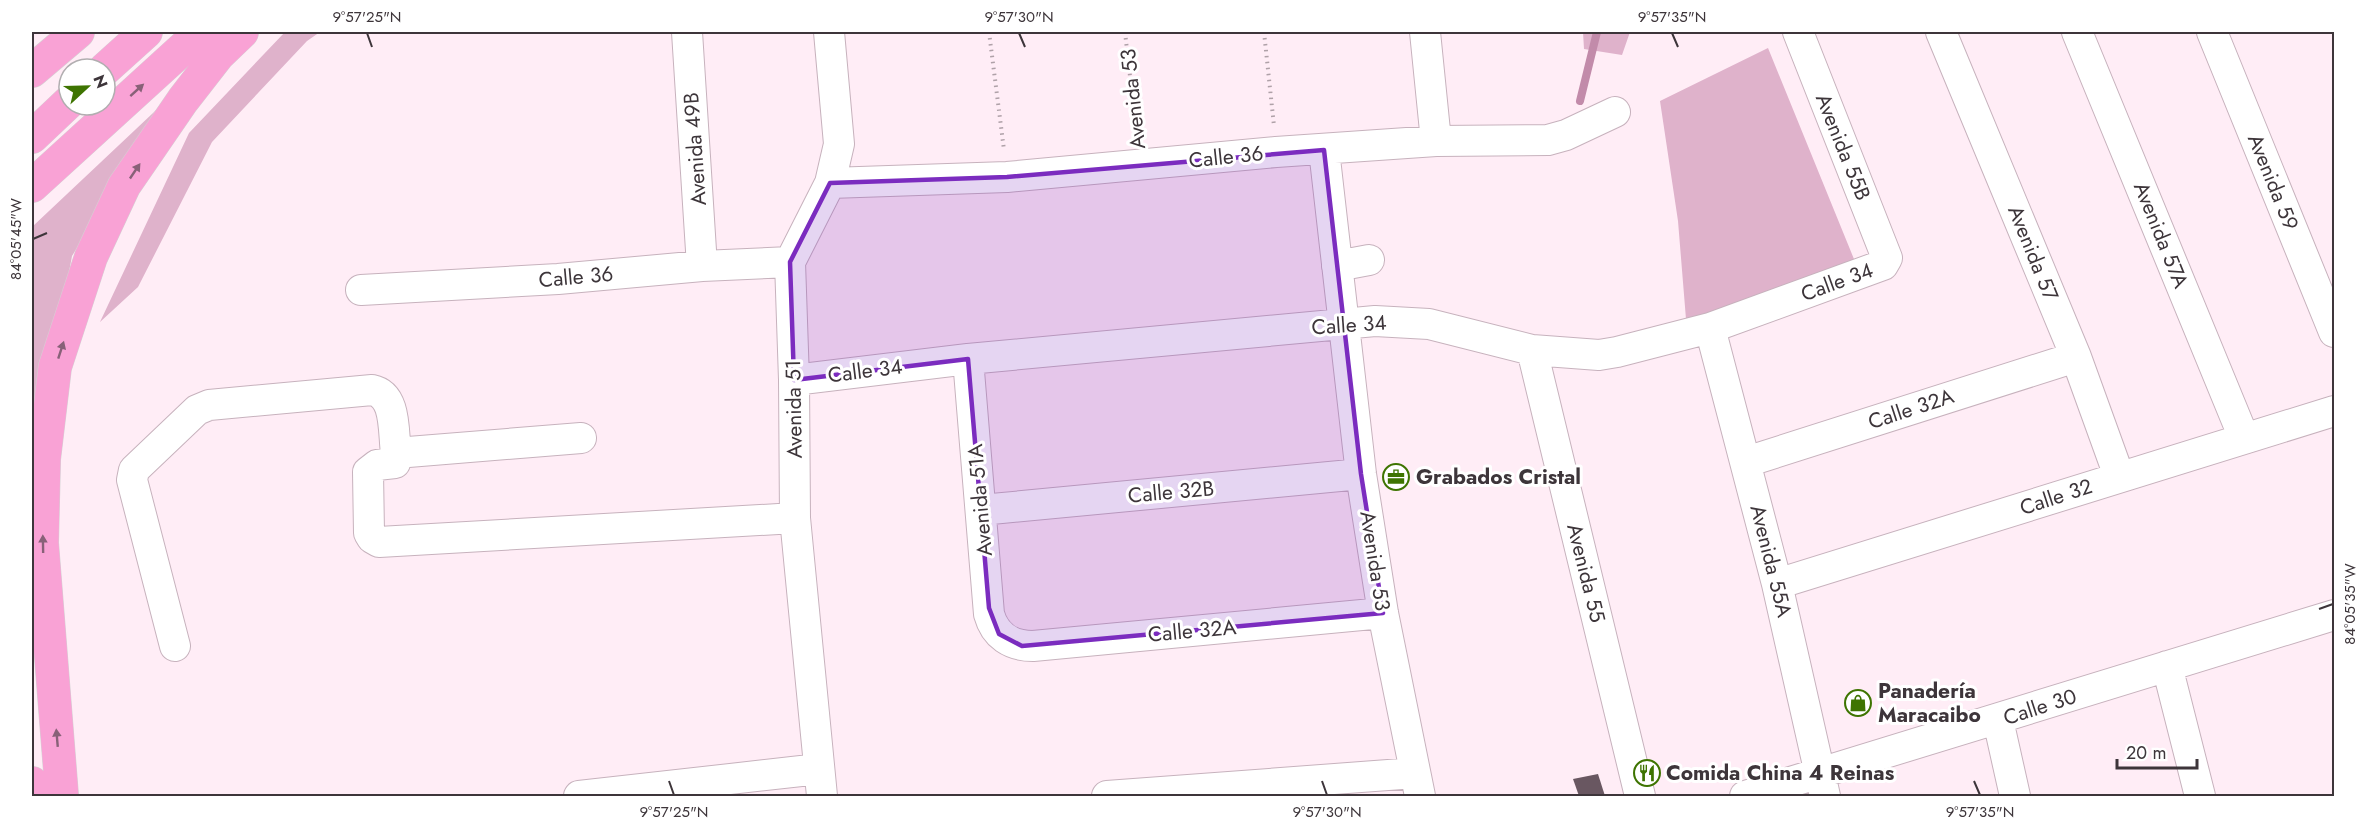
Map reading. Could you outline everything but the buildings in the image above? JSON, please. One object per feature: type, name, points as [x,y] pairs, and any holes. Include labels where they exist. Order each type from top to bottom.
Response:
[{"type":"highway","points":[[32,71],[78,32]]},
{"type":"highway","points":[[117,58],[146,32]]},
{"type":"highway","points":[[32,186],[201,32]]},
{"type":"highway","points":[[62,796],[42,543],[44,459],[55,367],[91,256],[124,186],[183,100],[218,55],[242,32]]},
{"type":"highway","points":[[32,137],[57,113]]},
{"type":"highway","points":[[32,783],[34,796]]},
{"type":"street","name":"Avenida 49B","points":[[687,32],[702,266]]},
{"type":"street","name":"Avenida 51","points":[[821,783],[795,518],[790,262],[830,183],[839,144],[829,32]]},
{"type":"street","points":[[1425,32],[1436,141]]},
{"type":"street","name":"Avenida 57","points":[[1941,32],[2076,357],[2120,476]]},
{"type":"street","name":"Avenida 57A","points":[[2077,32],[2244,438]]},
{"type":"street","name":"Avenida 59","points":[[2212,32],[2334,332]]},
{"type":"street","name":"Avenida 55B","points":[[1801,33],[1887,258],[1886,262]]},
{"type":"street","name":"Calle 36","points":[[830,183],[1007,177],[1276,152],[1436,141],[1548,140],[1566,135],[1615,112]]},
{"type":"street","name":"Avenida 53","points":[[1324,150],[1361,474],[1383,613],[1418,785]]},
{"type":"street","points":[[1337,266],[1369,260]]},
{"type":"street","name":"Calle 36","points":[[361,290],[558,279],[702,266],[790,262]]},
{"type":"street","name":"Calle 34","points":[[794,380],[968,359],[1395,321],[1429,324],[1532,350],[1587,355],[1609,354],[1710,328],[1883,266],[1886,262]]},
{"type":"street","name":"Avenida 55A","points":[[1710,328],[1777,584],[1823,785]]},
{"type":"street","name":"Avenida 55","points":[[1532,350],[1640,796]]},
{"type":"street","name":"Calle 32A","points":[[1746,462],[2076,357]]},
{"type":"street","name":"Avenida 51A","points":[[968,359],[989,614],[996,630],[1003,637]]},
{"type":"street","points":[[175,646],[132,480],[134,470],[196,410],[209,405],[372,390],[381,392],[390,405],[397,461],[377,465],[368,472],[369,533],[379,542],[795,518]]},
{"type":"street","name":"Calle 32","points":[[1777,584],[2334,411]]},
{"type":"street","points":[[396,453],[581,438]]},
{"type":"street","name":"Calle 32B","points":[[981,510],[1361,474]]},
{"type":"street","name":"Calle 32A","points":[[1003,637],[1022,646],[1033,646],[1383,613]]},
{"type":"street","name":"Calle 30","points":[[1745,796],[1823,785],[1998,720],[2334,615]]},
{"type":"street","points":[[2167,666],[2200,796]]},
{"type":"street","points":[[1998,720],[2015,796]]},
{"type":"street","points":[[579,796],[821,783]]},
{"type":"street","points":[[1107,796],[1418,785]]},
{"type":"path","points":[[990,32],[1007,177]]},
{"type":"path","name":"Avenida 53","points":[[1125,32],[1140,166]]},
{"type":"path","points":[[1263,32],[1276,152]]},
{"type":"highlighted area","points":[[1324,150],[1361,474],[1383,613],[1022,646],[999,634],[989,608],[968,359],[794,380],[790,262],[830,183],[1007,177]]},
{"type":"shaded area","points":[[285,32],[320,32],[307,41],[212,142],[138,287],[100,322],[189,133]]},
{"type":"shaded area","points":[[1583,32],[1630,32],[1622,55],[1584,49]]},
{"type":"shaded area","points":[[1768,48],[1856,264],[1736,307],[1686,319],[1678,221],[1660,101]]},
{"type":"shaded area","points":[[170,97],[72,256],[32,474],[32,227]]},
{"type":"waterway","points":[[1580,101],[1597,32]]},
{"type":"place","name":"Grabados Cristal","points":[[1396,477]]},
{"type":"place","name":"Panadería Maracaibo","points":[[1858,703]]},
{"type":"place","name":"Comida China 4 Reinas","points":[[1647,773]]}]
